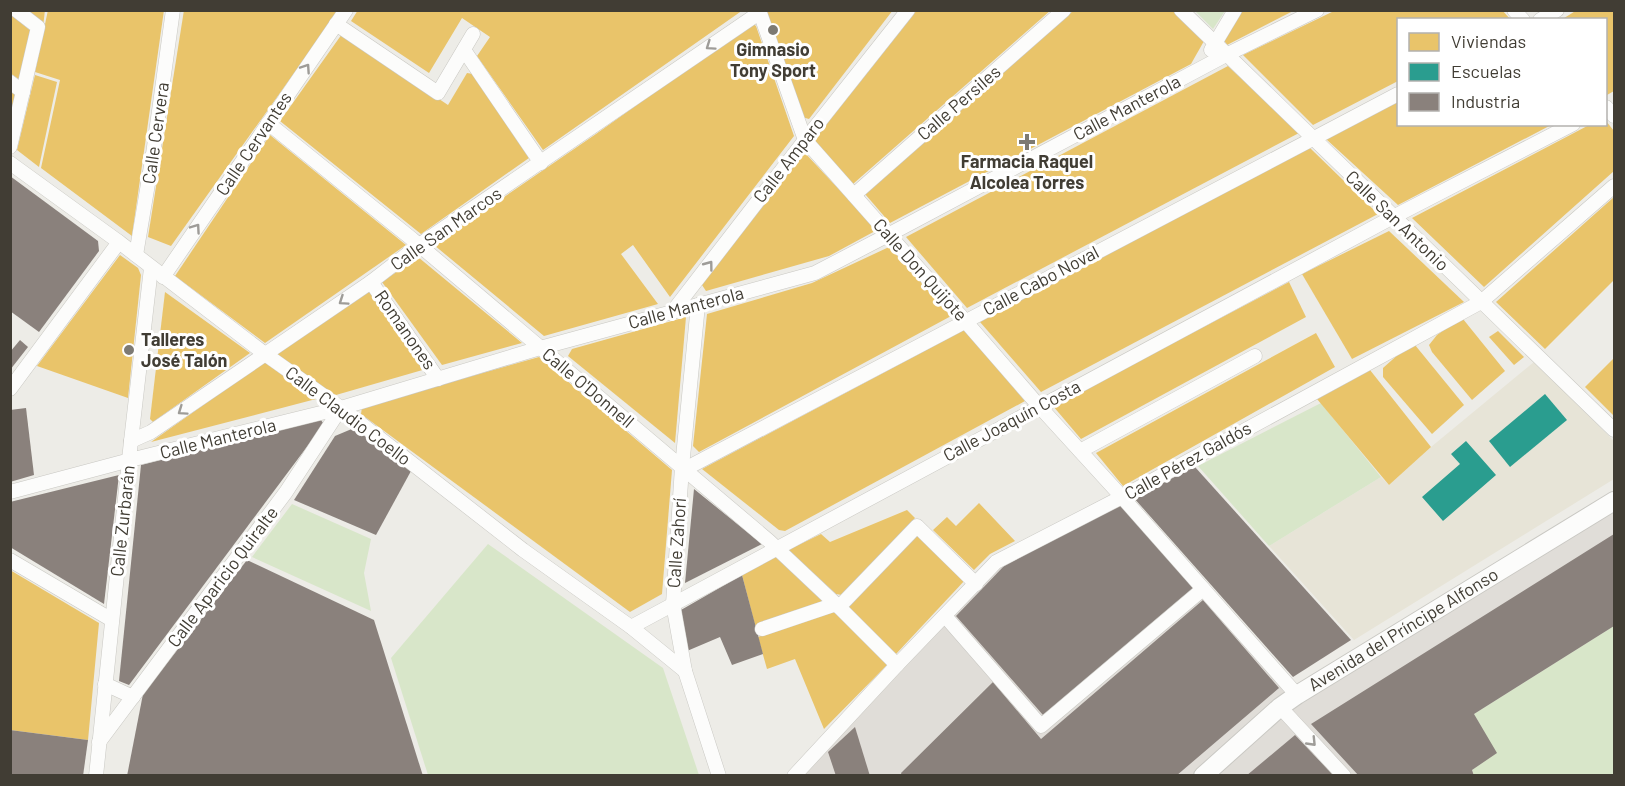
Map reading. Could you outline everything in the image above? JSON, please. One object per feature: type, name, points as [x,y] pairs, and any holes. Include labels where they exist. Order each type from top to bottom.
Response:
[{"type":"street","points":[[10,147],[38,27],[16,10]]},
{"type":"street","name":"Calle Cervera","points":[[136,255],[173,10]]},
{"type":"street","name":"Calle Cervantes","points":[[162,277],[345,10]]},
{"type":"street","name":"Calle Amparo","points":[[673,311],[908,10]]},
{"type":"street","name":"Calle Persiles","points":[[854,195],[1064,10]]},
{"type":"street","name":"Calle San Antonio","points":[[1181,10],[1614,430]]},
{"type":"street","points":[[1199,69],[1235,10]]},
{"type":"street","name":"Calle Manterola","points":[[10,492],[340,408],[540,348],[815,273],[1199,69],[1317,10]]},
{"type":"street","points":[[1543,18],[1557,10]]},
{"type":"street","points":[[759,12],[805,140]]},
{"type":"street","name":"Calle San Marcos","points":[[131,441],[151,432],[371,282],[419,245],[759,12]]},
{"type":"street","points":[[336,24],[438,93],[473,34]]},
{"type":"street","points":[[464,50],[541,163]]},
{"type":"street","points":[[10,82],[23,92]]},
{"type":"street","name":"Calle Cabo Noval","points":[[684,468],[1397,95]]},
{"type":"street","name":"Calle O'Donnell","points":[[268,123],[419,245],[777,548],[897,665]]},
{"type":"street","name":"Calle Joaquín Costa","points":[[631,627],[1039,406],[1569,126]]},
{"type":"street","name":"Calle Don Quijote","points":[[805,140],[1297,695]]},
{"type":"street","name":"Calle Claudio Coello","points":[[10,163],[340,408],[523,550],[631,627],[685,671]]},
{"type":"street","name":"Calle Pérez Galdós","points":[[794,776],[996,562],[1122,497],[1481,302],[1614,186]]},
{"type":"street","points":[[10,389],[119,242]]},
{"type":"street","name":"Calle Zurbarán","points":[[96,776],[151,267]]},
{"type":"street","name":"Romanones","points":[[371,282],[438,379]]},
{"type":"street","name":"Calle Zahorí","points":[[698,305],[673,604],[685,671],[719,776]]},
{"type":"street","points":[[1080,451],[1255,356]]},
{"type":"street","name":"Calle Aparicio Quiralte","points":[[99,742],[286,492],[340,408]]},
{"type":"street","name":"Avenida del Príncipe Alfonso","points":[[1207,774],[1280,707],[1297,695],[1614,501]]},
{"type":"street","points":[[762,629],[837,606],[917,526],[976,584]]},
{"type":"street","points":[[10,560],[112,620]]},
{"type":"street","points":[[945,615],[1041,726],[1203,589]]},
{"type":"street","points":[[105,684],[133,697]]},
{"type":"street","points":[[1280,707],[1344,776]]},
{"type":"shaded area","points":[[1534,362],[1614,441],[1614,479],[1354,640],[1269,546],[1381,477],[1389,485],[1431,447]]},
{"type":"shaded area","points":[[1122,497],[1297,695],[1614,503],[1614,775],[795,776],[996,562]]},
{"type":"green space","points":[[1195,11],[1225,11],[1213,29]]},
{"type":"green space","points":[[1321,403],[1381,477],[1269,546],[1198,466]]},
{"type":"green space","points":[[292,504],[371,539],[364,573],[371,611],[252,557]]},
{"type":"green space","points":[[488,544],[663,668],[699,775],[428,775],[391,658]]},
{"type":"green space","points":[[1614,626],[1614,775],[1474,776],[1472,770],[1496,753],[1474,714]]},
{"type":"building: Viviendas","points":[[21,10],[45,10],[43,27]]},
{"type":"building: Viviendas","points":[[48,10],[164,10],[132,236],[41,168],[60,80],[35,72]]},
{"type":"building: Viviendas","points":[[184,10],[339,10],[171,246],[148,237]]},
{"type":"building: Viviendas","points":[[358,10],[743,10],[543,150],[477,56],[490,37],[462,18],[429,73],[351,21]]},
{"type":"building: Viviendas","points":[[767,10],[893,10],[809,119],[802,117],[766,17]]},
{"type":"building: Viviendas","points":[[917,10],[1051,10],[853,184],[814,140]]},
{"type":"building: Viviendas","points":[[1074,10],[1172,10],[1204,41],[1191,64],[890,223],[865,194]]},
{"type":"building: Viviendas","points":[[1241,10],[1295,10],[1227,45],[1223,39]]},
{"type":"building: Viviendas","points":[[1336,10],[1502,10],[1509,18],[1397,18],[1397,82],[1313,125],[1243,55]]},
{"type":"building: Viviendas","points":[[1577,10],[1614,10],[1614,91],[1607,95],[1607,18],[1564,18]]},
{"type":"building: Viviendas","points":[[10,14],[31,31],[20,80],[10,73]]},
{"type":"building: Viviendas","points":[[752,23],[756,26],[794,136],[670,297],[633,245],[621,254],[658,304],[544,336],[434,245],[596,134]]},
{"type":"building: Viviendas","points":[[342,34],[448,105],[467,73],[473,74],[529,158],[421,234],[280,121]]},
{"type":"building: Viviendas","points":[[1228,66],[1299,133],[967,308],[906,237]]},
{"type":"building: Viviendas","points":[[35,75],[57,82],[39,167],[17,150]]},
{"type":"building: Viviendas","points":[[10,88],[19,94],[10,125]]},
{"type":"building: Viviendas","points":[[1397,102],[1397,126],[1549,126],[1398,205],[1326,139]]},
{"type":"building: Viviendas","points":[[1607,122],[1614,131],[1614,171],[1484,287],[1412,218],[1587,126],[1607,126]]},
{"type":"building: Viviendas","points":[[270,135],[406,245],[265,343],[175,276]]},
{"type":"building: Viviendas","points":[[1309,147],[1378,214],[1041,392],[980,322]]},
{"type":"building: Viviendas","points":[[804,152],[877,230],[829,256],[706,291],[700,282]]},
{"type":"building: Viviendas","points":[[1614,197],[1614,280],[1545,349],[1496,302]]},
{"type":"building: Viviendas","points":[[1389,231],[1464,302],[1352,359],[1302,274]]},
{"type":"building: Viviendas","points":[[889,247],[953,315],[699,452],[693,446],[707,314],[812,283]]},
{"type":"building: Viviendas","points":[[120,255],[138,268],[141,275],[128,398],[37,366]]},
{"type":"building: Viviendas","points":[[418,257],[522,343],[442,365],[382,282]]},
{"type":"building: Viviendas","points":[[1289,282],[1306,317],[1081,439],[1053,406]]},
{"type":"building: Viviendas","points":[[369,291],[426,369],[336,395],[328,393],[277,354]]},
{"type":"building: Viviendas","points":[[165,292],[250,353],[153,422],[150,419]]},
{"type":"building: Viviendas","points":[[686,317],[675,443],[568,356],[572,349]]},
{"type":"building: Viviendas","points":[[1463,319],[1505,371],[1472,400],[1432,352],[1429,345],[1437,335]]},
{"type":"building: Viviendas","points":[[964,330],[1025,401],[785,531],[779,530],[702,469]]},
{"type":"building: Viviendas","points":[[1498,331],[1524,357],[1514,365],[1489,337]]},
{"type":"building: Viviendas","points":[[1316,333],[1335,367],[1123,486],[1096,453]]},
{"type":"building: Viviendas","points":[[1415,345],[1464,405],[1432,434],[1383,377],[1383,368],[1401,352]]},
{"type":"building: Viviendas","points":[[539,357],[672,470],[662,594],[630,612],[361,414],[362,407]]},
{"type":"building: Viviendas","points":[[1614,358],[1614,416],[1585,387]]},
{"type":"building: Viviendas","points":[[264,362],[316,399],[151,442]]},
{"type":"building: Viviendas","points":[[1370,370],[1431,447],[1389,485],[1317,399]]},
{"type":"building: Viviendas","points":[[979,503],[1015,541],[990,554],[974,570],[933,530],[947,517],[956,526]]},
{"type":"building: Viviendas","points":[[907,510],[915,518],[842,595],[836,594],[788,550],[821,534],[830,542]]},
{"type":"building: Viviendas","points":[[918,532],[966,579],[896,654],[848,606]]},
{"type":"building: Viviendas","points":[[777,556],[828,601],[755,625],[742,575]]},
{"type":"building: Viviendas","points":[[10,570],[99,623],[88,740],[10,730]]},
{"type":"building: Viviendas","points":[[834,610],[889,663],[824,729],[795,659],[767,669],[758,637]]},
{"type":"building: Escuelas","points":[[1545,394],[1567,420],[1510,467],[1489,441]]},
{"type":"building: Escuelas","points":[[1466,441],[1496,475],[1443,521],[1422,497],[1460,464],[1451,454]]},
{"type":"building: Industria","points":[[10,176],[98,241],[99,251],[39,332],[10,311]]},
{"type":"building: Industria","points":[[20,340],[28,347],[10,370],[10,352]]},
{"type":"building: Industria","points":[[26,408],[34,475],[10,482],[10,410]]},
{"type":"building: Industria","points":[[320,419],[324,424],[129,685],[119,681],[141,465]]},
{"type":"building: Industria","points":[[354,428],[411,471],[376,535],[294,500],[335,436]]},
{"type":"building: Industria","points":[[1195,467],[1351,640],[1293,677],[1133,497]]},
{"type":"building: Industria","points":[[119,475],[104,604],[10,547],[10,502]]},
{"type":"building: Industria","points":[[694,489],[762,544],[685,583]]},
{"type":"building: Industria","points":[[1121,503],[1193,588],[1043,715],[956,616],[1004,566]]},
{"type":"building: Industria","points":[[1614,534],[1614,626],[1474,714],[1497,753],[1472,770],[1474,776],[1359,776],[1311,724]]},
{"type":"building: Industria","points":[[247,560],[374,620],[423,776],[127,776],[143,694]]},
{"type":"building: Industria","points":[[742,575],[763,654],[732,665],[720,637],[687,651],[681,610]]},
{"type":"building: Industria","points":[[1203,600],[1279,688],[1176,776],[902,776],[901,773],[993,682],[1041,739]]},
{"type":"building: Industria","points":[[855,727],[870,776],[836,776],[828,752]]},
{"type":"building: Industria","points":[[10,730],[88,740],[83,776],[10,776]]},
{"type":"building: Industria","points":[[1295,735],[1334,776],[1246,776]]},
{"type":"place","name":"Gimnasio Tony Sport","points":[[773,30]]},
{"type":"place","name":"Farmacia Raquel Alcolea Torres","points":[[1027,142]]},
{"type":"place","name":"Talleres José Talón","points":[[129,350]]}]
